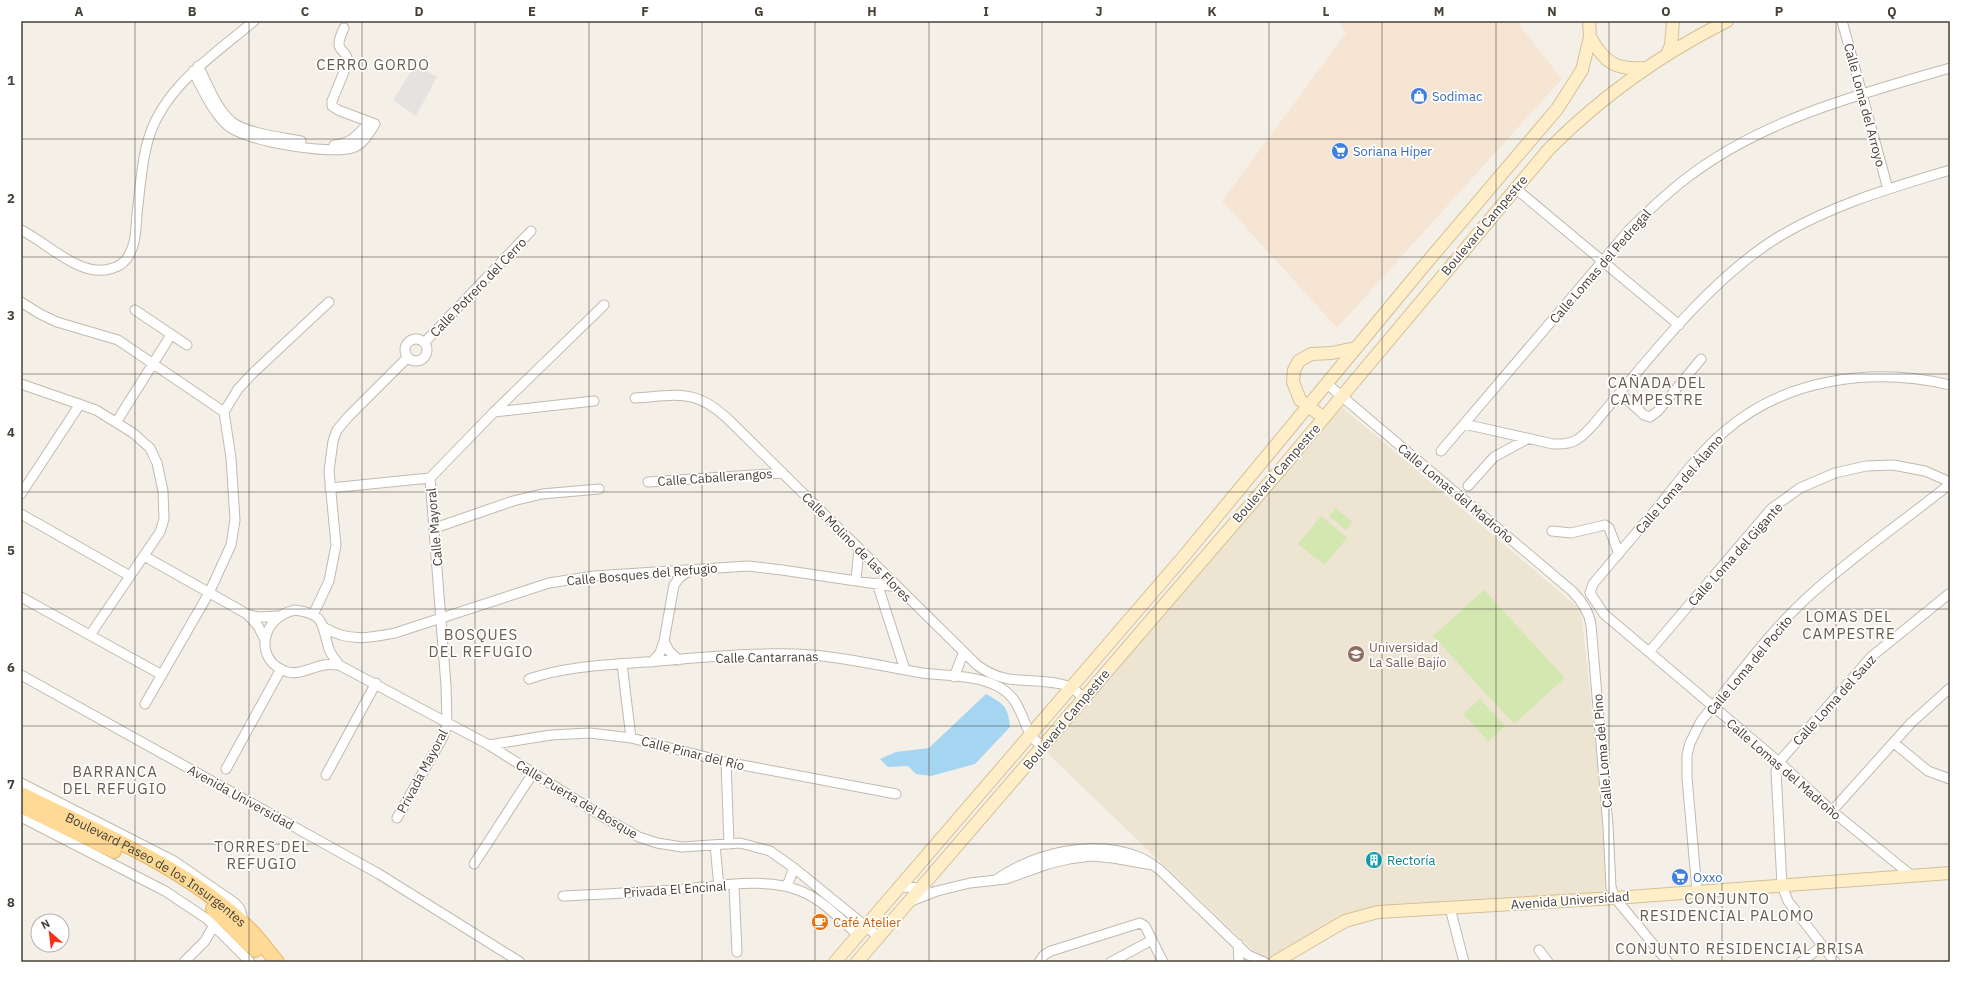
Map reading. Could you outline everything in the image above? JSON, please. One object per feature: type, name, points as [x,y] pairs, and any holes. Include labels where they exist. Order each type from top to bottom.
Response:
[{"type":"main road","name":"Boulevard Paseo de los Insurgentes","points":[[21,794],[52,804],[115,835],[186,873],[244,924],[277,962]]},
{"type":"main road","name":"Boulevard Paseo de los Insurgentes","points":[[21,806],[108,847],[198,897],[250,944],[264,962]]},
{"type":"street","points":[[21,230],[72,262],[86,268],[100,270],[112,269],[123,263],[130,255],[135,237],[142,167],[147,143],[163,108],[181,83],[195,69],[254,21]]},
{"type":"street","points":[[1667,55],[1671,45],[1672,21]]},
{"type":"street","name":"Boulevard Campestre","points":[[857,962],[923,888],[1043,747],[1083,697],[1324,418],[1340,396],[1549,149],[1575,123],[1646,68],[1727,21]]},
{"type":"street","name":"Calle Loma del Arroyo","points":[[1842,21],[1888,189]]},
{"type":"street","points":[[1590,26],[1598,50],[1610,63],[1628,69],[1646,68]]},
{"type":"street","name":"Boulevard Campestre","points":[[835,962],[1185,555],[1355,348],[1557,109],[1582,70],[1590,26]]},
{"type":"street","points":[[195,69],[228,118],[238,125],[252,130],[307,142],[334,145],[351,145],[361,143],[372,123],[338,110],[332,104],[348,62],[348,59],[338,46],[338,40],[344,28]]},
{"type":"street","name":"Calle Lomas del Pedregal","points":[[1441,451],[1629,230],[1654,205],[1695,172],[1748,139],[1790,119],[1862,94],[1950,68]]},
{"type":"street","points":[[1464,424],[1553,444],[1566,445],[1574,442],[1580,438],[1679,325],[1716,287],[1748,258],[1780,236],[1850,201],[1950,170]]},
{"type":"street","points":[[1515,188],[1679,325]]},
{"type":"street","name":"Calle Potrero del Cerro","points":[[425,342],[531,231]]},
{"type":"street","points":[[21,302],[57,322],[118,340],[224,412]]},
{"type":"street","points":[[145,704],[209,593],[230,545],[235,520],[231,458],[224,412],[238,389],[252,373],[329,302]]},
{"type":"street","name":"Calle Mayoral","points":[[447,724],[435,528],[430,478],[494,412],[604,305]]},
{"type":"street","points":[[135,310],[187,346]]},
{"type":"street","points":[[117,421],[171,335]]},
{"type":"street","name":"Calle Potrero del Cerro","points":[[419,339],[425,342],[428,349],[424,358],[417,361],[408,357],[405,347],[409,341],[419,339]]},
{"type":"street","points":[[1324,418],[1307,407],[1297,395],[1293,382],[1294,370],[1299,361],[1311,354],[1332,353],[1355,348]]},
{"type":"street","points":[[313,615],[329,581],[334,564],[336,545],[329,471],[330,452],[337,430],[408,357]]},
{"type":"street","points":[[1620,393],[1644,416],[1650,417],[1658,411],[1700,360]]},
{"type":"street","name":"Calle Loma del Álamo","points":[[1590,593],[1593,584],[1700,457],[1724,431],[1747,415],[1775,399],[1795,391],[1840,379],[1880,376],[1926,379],[1950,385]]},
{"type":"street","name":"Calle Lomas del Madroño","points":[[1326,383],[1561,582],[1584,606]]},
{"type":"street","points":[[21,384],[96,410],[117,421],[144,441],[150,448],[157,463],[161,477],[164,519],[160,532],[90,635]]},
{"type":"street","name":"Calle Molino de las Flores","points":[[635,398],[677,395],[694,397],[708,402],[719,410],[964,654],[987,672],[1000,678],[1070,687]]},
{"type":"street","points":[[494,412],[594,401]]},
{"type":"street","points":[[21,494],[80,404]]},
{"type":"street","points":[[1468,486],[1494,457],[1527,439]]},
{"type":"street","name":"Calle Loma del Gigante","points":[[1649,652],[1771,509],[1800,488],[1835,472],[1866,466],[1893,465],[1925,471],[1950,483]]},
{"type":"street","name":"Calle Caballerangos","points":[[648,482],[783,473]]},
{"type":"street","points":[[330,488],[430,478]]},
{"type":"street","name":"Calle Loma del Pocito","points":[[1697,891],[1687,778],[1687,755],[1694,733],[1713,707],[1759,651],[1809,596],[1950,483]]},
{"type":"street","points":[[435,528],[513,501],[542,494],[599,490]]},
{"type":"street","points":[[21,514],[130,576]]},
{"type":"street","points":[[1552,531],[1571,533],[1605,525],[1609,528],[1619,554]]},
{"type":"street","points":[[856,580],[859,549]]},
{"type":"street","points":[[144,556],[247,614],[259,617],[278,616],[295,610],[313,615],[324,628],[329,652],[339,665]]},
{"type":"street","name":"Calle Bosques del Refugio","points":[[324,628],[343,637],[374,637],[396,634],[549,583],[594,576],[748,566],[856,580],[897,587]]},
{"type":"street","points":[[652,662],[660,653],[664,641],[674,585],[680,577],[692,569]]},
{"type":"street","points":[[877,583],[905,670]]},
{"type":"street","name":"Calle Lomas del Madroño","points":[[1590,593],[1604,614],[1778,762],[1832,811],[1912,876]]},
{"type":"street","name":"Calle Loma del Sauz","points":[[1778,762],[1871,657],[1950,593]]},
{"type":"street","points":[[21,597],[162,675]]},
{"type":"street","name":"Calle Loma del Pino","points":[[1584,606],[1590,616],[1591,625],[1608,826],[1611,887],[1615,898]]},
{"type":"street","points":[[247,614],[258,626],[265,640],[268,657],[281,669],[300,673],[325,665],[339,665]]},
{"type":"street","points":[[265,640],[268,627],[278,616]]},
{"type":"street","points":[[664,641],[669,651],[679,660]]},
{"type":"street","points":[[954,677],[964,654]]},
{"type":"street","name":"Calle Cantarranas","points":[[529,679],[548,672],[622,664],[738,656],[812,655],[846,659],[991,684],[1009,694],[1021,710],[1031,735],[1043,747]]},
{"type":"street","points":[[622,664],[631,738]]},
{"type":"street","name":"Calle Puerta del Bosque","points":[[339,665],[376,683],[447,724],[489,745],[605,818],[639,837],[657,844],[682,847],[740,843],[760,847],[776,854],[794,868],[862,931]]},
{"type":"street","points":[[226,769],[281,669]]},
{"type":"street","name":"Avenida Universidad","points":[[21,675],[379,874],[520,962]]},
{"type":"street","points":[[326,774],[376,683]]},
{"type":"street","points":[[1070,687],[1083,697]]},
{"type":"street","points":[[1832,811],[1911,723],[1950,688]]},
{"type":"street","name":"Privada Mayoral","points":[[397,818],[443,737],[447,724]]},
{"type":"street","name":"Calle Pinar del Río","points":[[489,745],[551,735],[590,733],[631,738],[726,762],[896,794]]},
{"type":"street","points":[[1894,743],[1928,772],[1950,779]]},
{"type":"street","points":[[726,762],[728,844]]},
{"type":"street","points":[[1778,762],[1775,777],[1782,885],[1788,902],[1835,962]]},
{"type":"street","points":[[474,864],[533,773]]},
{"type":"street","points":[[21,783],[52,804]]},
{"type":"street","points":[[21,817],[166,891],[214,925],[250,962]]},
{"type":"street","points":[[715,845],[719,887]]},
{"type":"street","points":[[911,901],[937,891],[997,879],[1045,856],[1067,850],[1088,848],[1113,850],[1131,854],[1147,860],[1168,877],[1248,955],[1264,962]]},
{"type":"street","points":[[787,886],[794,868]]},
{"type":"street","name":"Avenida Universidad","points":[[1275,962],[1327,930],[1360,916],[1396,910],[1615,898],[1950,873]]},
{"type":"street","name":"Privada El Encinal","points":[[563,896],[719,887],[756,883],[787,886]]},
{"type":"street","points":[[734,885],[737,952]]},
{"type":"street","name":"Calle Puerta del Bosque","points":[[787,886],[811,896],[862,931],[879,937]]},
{"type":"street","points":[[899,887],[923,888],[937,891]]},
{"type":"street","points":[[1615,898],[1668,962]]},
{"type":"street","points":[[1450,908],[1464,962]]},
{"type":"street","points":[[1040,962],[1044,955],[1051,951],[1140,923],[1145,926],[1163,962]]},
{"type":"street","points":[[184,962],[205,941],[214,925]]},
{"type":"street","points":[[1111,962],[1152,940]]},
{"type":"street","points":[[1238,944],[1240,962]]},
{"type":"street","points":[[1801,962],[1822,946]]},
{"type":"street","points":[[1539,950],[1548,962]]},
{"type":"shaded area","points":[[1338,21],[1516,21],[1562,79],[1337,328],[1222,201],[1346,33]]},
{"type":"shaded area","points":[[418,66],[437,77],[416,116],[393,100],[412,70],[415,72]]},
{"type":"shaded area","name":"Universidad La Salle Bajío","points":[[1342,407],[1581,610],[1612,896],[1347,920],[1265,962],[1050,756],[1044,747]]},
{"type":"green space","points":[[1336,508],[1352,522],[1346,530],[1329,516]]},
{"type":"green space","points":[[1321,516],[1347,538],[1324,565],[1298,544]]},
{"type":"green space","points":[[1484,590],[1565,678],[1514,724],[1433,636]]},
{"type":"green space","points":[[1480,699],[1505,726],[1488,741],[1463,714]]},
{"type":"water","points":[[986,694],[1004,706],[1008,714],[1010,727],[975,764],[931,776],[916,774],[908,766],[888,767],[880,759],[896,752],[929,748]]},
{"type":"place","name":"Sodimac","points":[[1419,96]]},
{"type":"place","name":"Soriana Híper","points":[[1340,151]]},
{"type":"place","name":"Universidad La Salle Bajío","points":[[1356,654]]},
{"type":"place","name":"Rectoría","points":[[1374,860]]},
{"type":"place","name":"Oxxo","points":[[1680,877]]},
{"type":"place","name":"Café Atelier","points":[[820,922]]},
{"type":"district","name":"CERRO GORDO","points":[[373,65]]},
{"type":"district","name":"CAÑADA DEL CAMPESTRE","points":[[1657,392]]},
{"type":"district","name":"LOMAS DEL CAMPESTRE","points":[[1849,626]]},
{"type":"district","name":"BOSQUES DEL REFUGIO","points":[[481,644]]},
{"type":"district","name":"BARRANCA DEL REFUGIO","points":[[115,780]]},
{"type":"district","name":"TORRES DEL REFUGIO","points":[[262,856]]},
{"type":"district","name":"CONJUNTO RESIDENCIAL PALOMO","points":[[1727,908]]},
{"type":"district","name":"CONJUNTO RESIDENCIAL BRISA","points":[[1740,949]]}]
